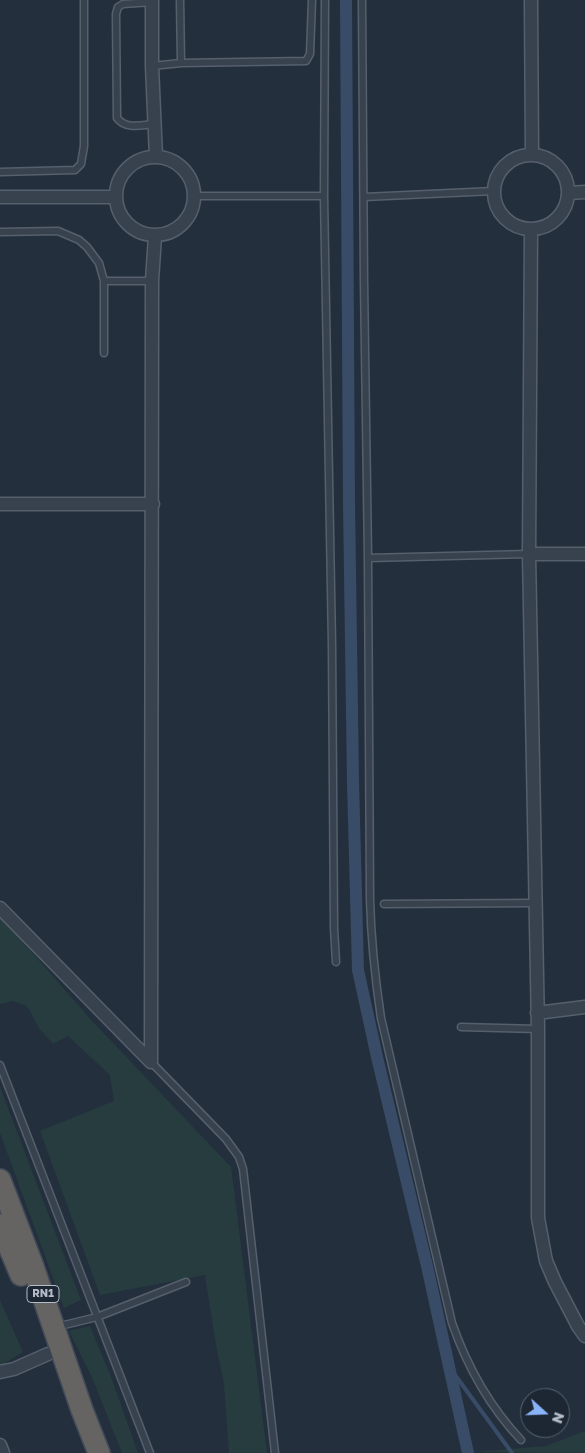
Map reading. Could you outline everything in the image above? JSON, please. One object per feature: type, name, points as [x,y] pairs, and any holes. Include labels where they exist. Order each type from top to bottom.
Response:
[{"type":"highway","name":"RN1","points":[[0,1180],[99,1453]]},
{"type":"highway","name":"RN1","points":[[0,1225],[19,1270],[85,1453]]},
{"type":"street","points":[[531,0],[532,154]]},
{"type":"street","points":[[152,1],[152,66],[156,157]]},
{"type":"street","points":[[532,154],[543,156],[558,166],[568,181],[569,193],[567,204],[558,219],[543,228],[531,230],[519,228],[505,218],[495,203],[494,191],[496,180],[501,170],[510,161],[520,156],[532,154]]},
{"type":"street","points":[[156,157],[168,159],[179,164],[193,184],[195,196],[193,209],[187,220],[178,229],[167,234],[155,236],[144,234],[127,224],[119,212],[116,197],[119,179],[131,165],[138,160],[156,157]]},
{"type":"street","points":[[569,193],[585,192]]},
{"type":"street","points":[[0,197],[116,197]]},
{"type":"street","points":[[531,230],[529,554],[538,1029],[538,1218],[546,1261],[563,1299],[585,1336]]},
{"type":"street","points":[[151,1062],[152,281],[155,236]]},
{"type":"street","points":[[0,504],[153,504]]},
{"type":"street","points":[[529,554],[585,554]]},
{"type":"street","points":[[0,908],[151,1062]]},
{"type":"street","points":[[537,1013],[585,1008]]},
{"type":"street","points":[[0,1372],[14,1369],[48,1354]]},
{"type":"street","points":[[0,1444],[3,1453]]},
{"type":"lane","points":[[0,172],[75,170],[81,164],[84,146],[84,0]]},
{"type":"lane","points":[[180,0],[181,63]]},
{"type":"lane","points":[[152,66],[181,63],[306,61],[310,54],[312,0]]},
{"type":"lane","points":[[325,0],[324,196],[336,962]]},
{"type":"lane","points":[[362,0],[370,899],[371,933],[380,1018],[438,1265],[458,1341],[464,1357],[482,1388],[504,1420],[521,1440]]},
{"type":"lane","points":[[152,1],[124,4],[118,8],[116,14],[117,118],[121,124],[127,126],[155,124]]},
{"type":"lane","points":[[364,197],[494,191]]},
{"type":"lane","points":[[195,196],[324,196]]},
{"type":"lane","points":[[0,232],[58,232],[68,234],[87,247],[99,263],[104,281],[104,354]]},
{"type":"lane","points":[[104,281],[152,281]]},
{"type":"lane","points":[[368,558],[529,554]]},
{"type":"lane","points":[[384,904],[536,903]]},
{"type":"lane","points":[[461,1027],[538,1029]]},
{"type":"lane","points":[[151,1062],[226,1138],[241,1163],[275,1453]]},
{"type":"lane","points":[[0,1065],[150,1453]]},
{"type":"lane","points":[[54,1327],[97,1317],[186,1282]]},
{"type":"green space","points":[[0,916],[93,1022],[231,1167],[267,1453],[229,1453],[224,1384],[205,1275],[100,1295],[40,1131],[114,1101],[110,1075],[68,1036],[53,1044],[39,1028],[27,1006],[13,1001],[0,1004]]},
{"type":"green space","points":[[0,1087],[81,1300],[64,1308],[0,1133]]},
{"type":"green space","points":[[0,1300],[23,1352],[0,1366]]},
{"type":"green space","points":[[90,1326],[111,1377],[138,1453],[122,1453],[91,1375],[69,1331]]},
{"type":"green space","points":[[585,1431],[585,1453],[474,1452],[546,1446]]},
{"type":"waterway","points":[[346,0],[349,503],[358,970],[427,1266],[468,1453]]},
{"type":"waterway","points":[[450,1368],[512,1453]]}]
